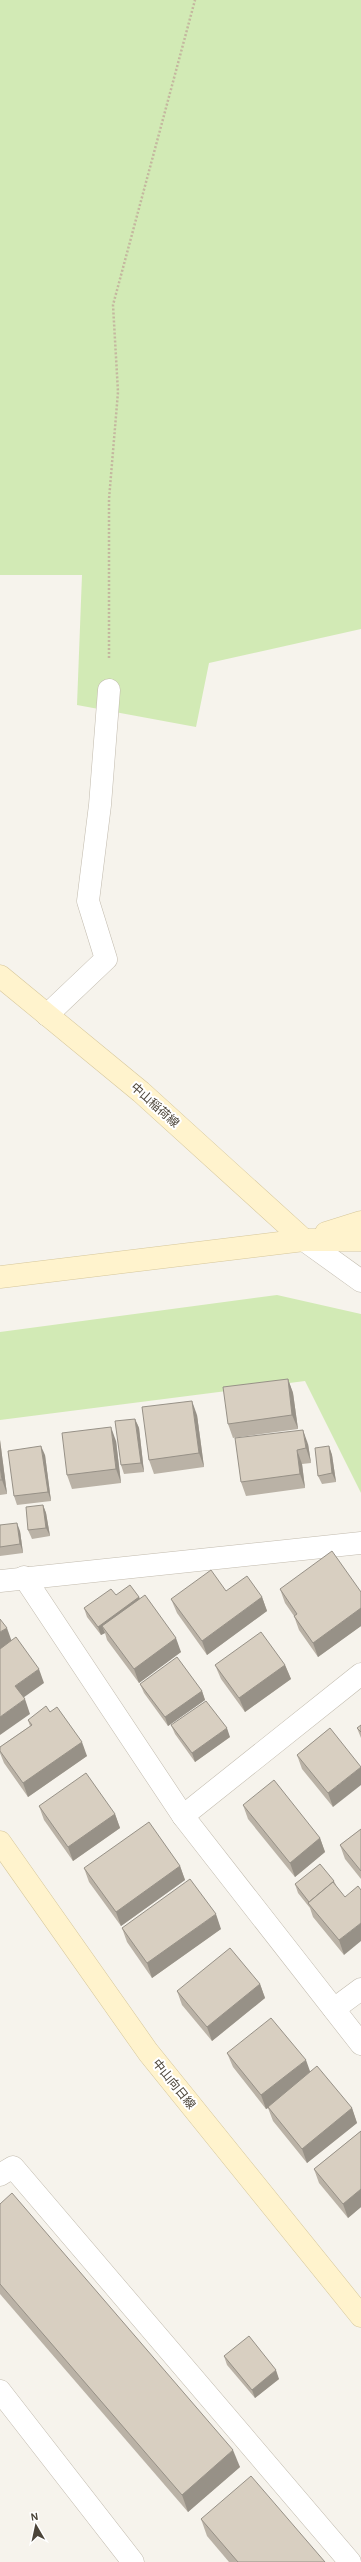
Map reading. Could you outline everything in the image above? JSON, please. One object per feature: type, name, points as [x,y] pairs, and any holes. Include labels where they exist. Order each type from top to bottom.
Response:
[{"type":"main road","name":"中山稲荷線","points":[[0,976],[141,1092],[304,1240]]},
{"type":"main road","points":[[304,1240],[361,1222]]},
{"type":"main road","points":[[0,1276],[304,1240],[361,1240]]},
{"type":"main road","name":"中山向日線","points":[[0,1842],[148,2052],[361,2316]]},
{"type":"street","points":[[47,1015],[106,959],[88,901],[100,805],[109,690]]},
{"type":"street","points":[[304,1240],[361,1281]]},
{"type":"street","points":[[0,1581],[24,1577],[361,1543]]},
{"type":"street","points":[[24,1577],[182,1816],[361,2044]]},
{"type":"street","points":[[182,1816],[361,1674]]},
{"type":"street","points":[[334,2010],[361,1989]]},
{"type":"street","points":[[0,2175],[14,2167],[350,2562]]},
{"type":"street","points":[[0,2391],[133,2562]]},
{"type":"path","points":[[109,690],[109,498],[118,392],[113,305],[195,0]]},
{"type":"green space","points":[[0,0],[361,0],[361,629],[209,663],[196,727],[77,705],[82,575],[0,575]]},
{"type":"green space","points":[[277,1295],[361,1314],[361,1493],[305,1381],[0,1420],[0,1332]]},
{"type":"building","points":[[288,1379],[292,1415],[228,1424],[223,1387]]},
{"type":"building","points":[[192,1401],[199,1453],[149,1460],[142,1407]]},
{"type":"building","points":[[135,1419],[141,1463],[121,1465],[115,1421]]},
{"type":"building","points":[[111,1427],[116,1469],[67,1475],[62,1433]]},
{"type":"building","points":[[303,1430],[306,1448],[297,1450],[300,1474],[241,1482],[235,1438]]},
{"type":"building","points":[[41,1446],[48,1492],[14,1496],[8,1451]]},
{"type":"building","points":[[329,1446],[332,1473],[318,1476],[315,1448]]},
{"type":"building","points":[[0,1466],[2,1480],[0,1480]]},
{"type":"building","points":[[43,1505],[46,1528],[28,1530],[26,1507]]},
{"type":"building","points":[[17,1523],[20,1544],[0,1547],[0,1525]]},
{"type":"building","points":[[332,1551],[361,1592],[361,1608],[313,1643],[294,1616],[297,1614],[280,1589]]},
{"type":"building","points":[[211,1570],[226,1591],[247,1576],[262,1597],[202,1641],[171,1599]]},
{"type":"building","points":[[130,1585],[139,1597],[98,1627],[84,1608],[111,1589],[116,1595]]},
{"type":"building","points":[[145,1595],[176,1638],[134,1669],[102,1626]]},
{"type":"building","points":[[0,1619],[7,1628],[0,1632]]},
{"type":"building","points":[[261,1632],[285,1665],[239,1698],[215,1665]]},
{"type":"building","points":[[16,1637],[39,1669],[15,1686],[25,1699],[0,1717],[0,1649]]},
{"type":"building","points":[[177,1657],[202,1691],[165,1717],[140,1684]]},
{"type":"building","points":[[206,1701],[227,1728],[192,1753],[171,1725]]},
{"type":"building","points":[[46,1706],[50,1712],[57,1707],[82,1742],[23,1783],[0,1751],[0,1747],[32,1725],[28,1720]]},
{"type":"building","points":[[361,1725],[361,1732],[357,1728]]},
{"type":"building","points":[[330,1728],[361,1767],[328,1793],[297,1755]]},
{"type":"building","points":[[86,1773],[115,1814],[68,1847],[39,1806]]},
{"type":"building","points":[[274,1780],[320,1838],[290,1863],[243,1805]]},
{"type":"building","points":[[149,1822],[180,1866],[116,1912],[84,1868]]},
{"type":"building","points":[[361,1829],[361,1871],[340,1845]]},
{"type":"building","points":[[320,1864],[334,1881],[309,1902],[295,1884]]},
{"type":"building","points":[[190,1879],[216,1914],[147,1963],[122,1928]]},
{"type":"building","points":[[333,1882],[345,1897],[358,1886],[361,1890],[361,1923],[339,1940],[308,1903]]},
{"type":"building","points":[[230,1948],[260,1984],[207,2027],[177,1991]]},
{"type":"building","points":[[271,2018],[306,2060],[261,2095],[227,2053]]},
{"type":"building","points":[[317,2066],[352,2108],[302,2149],[268,2107]]},
{"type":"building","points":[[361,2131],[361,2189],[343,2204],[314,2169]]},
{"type":"building","points":[[12,2193],[233,2450],[182,2495],[0,2284],[0,2204]]},
{"type":"building","points":[[249,2336],[276,2370],[252,2390],[224,2356]]},
{"type":"building","points":[[251,2476],[325,2562],[238,2562],[201,2519]]}]
